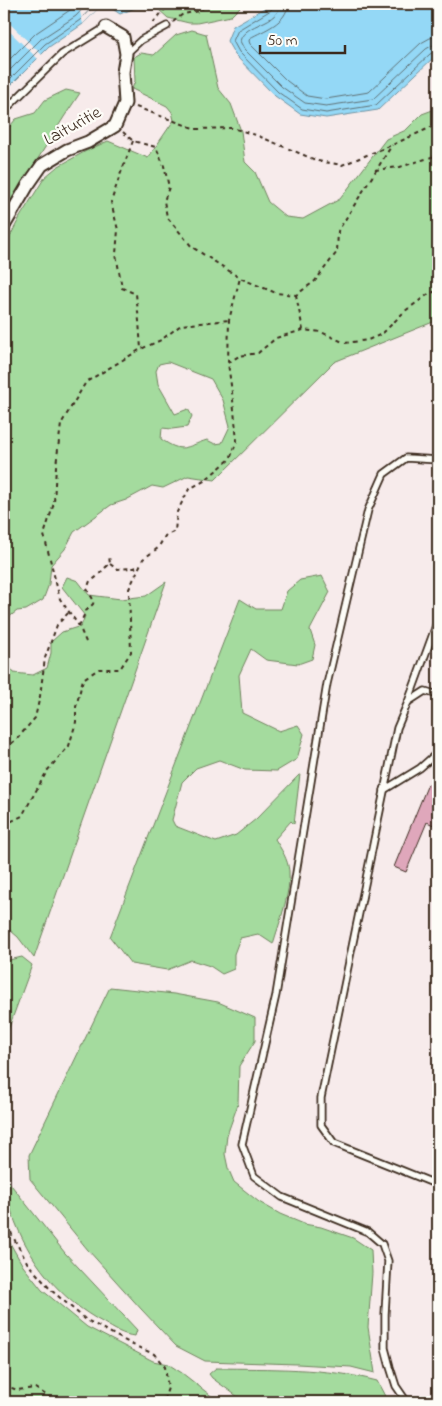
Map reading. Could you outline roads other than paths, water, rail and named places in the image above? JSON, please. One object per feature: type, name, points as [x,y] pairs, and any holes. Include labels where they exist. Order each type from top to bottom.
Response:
[{"type":"street","points":[[106,27],[122,37],[126,54]]},
{"type":"street","name":"Laituritie","points":[[4,226],[42,165],[115,126],[125,102],[123,72],[126,54]]},
{"type":"lane","points":[[126,54],[142,40],[167,26]]},
{"type":"lane","points":[[4,110],[62,54],[106,27]]},
{"type":"lane","points":[[407,1402],[396,1386],[385,1348],[388,1261],[382,1244],[368,1232],[282,1198],[254,1176],[242,1144],[276,995],[327,684],[368,510],[384,474],[406,458],[437,459],[438,452]]},
{"type":"lane","points":[[438,620],[397,728],[321,1098],[321,1125],[334,1143],[438,1184]]},
{"type":"lane","points":[[408,702],[425,691],[438,695]]},
{"type":"lane","points":[[384,790],[420,768],[438,752]]},
{"type":"water","points":[[4,4],[102,4],[83,24],[49,47],[4,92]]},
{"type":"water","points":[[105,4],[136,4],[135,8],[120,14]]},
{"type":"water","points":[[271,4],[438,4],[438,55],[378,110],[326,118],[300,114],[275,96],[235,55],[227,41],[233,26]]}]
